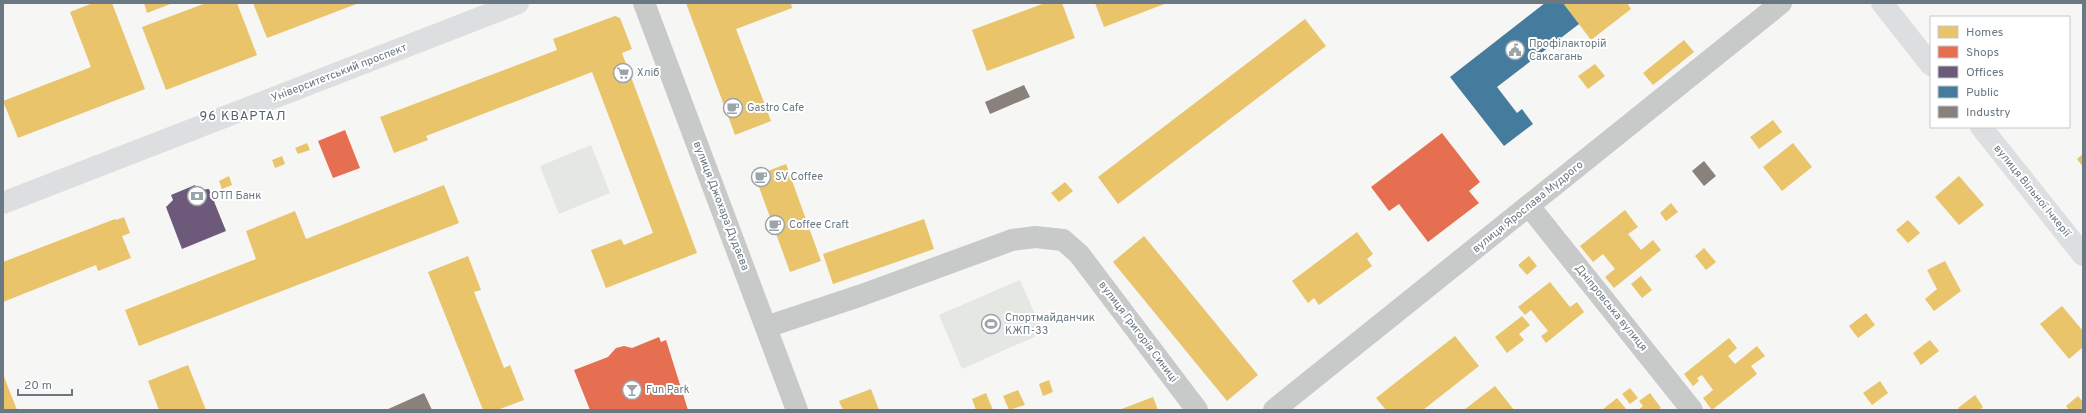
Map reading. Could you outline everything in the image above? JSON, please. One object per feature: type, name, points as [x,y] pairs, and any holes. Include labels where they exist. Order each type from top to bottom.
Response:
[{"type":"main road","name":"Університетський проспект","points":[[3,203],[518,3]]},
{"type":"main road","points":[[1882,3],[1930,64]]},
{"type":"main road","name":"вулиця Вільної Ічкерії","points":[[1982,128],[2083,255]]},
{"type":"street","name":"вулиця Джохара Дудаєва","points":[[644,3],[797,410]]},
{"type":"street","name":"вулиця Ярослава Мудрого","points":[[1274,410],[1781,3]]},
{"type":"street","name":"Дніпровська вулиця","points":[[1529,206],[1692,410]]},
{"type":"street","name":"вулиця Григорія Синиці","points":[[766,327],[862,295],[1012,240],[1035,237],[1063,240],[1079,254],[1197,410]]},
{"type":"shaded area","points":[[591,145],[610,193],[559,214],[540,166]]},
{"type":"shaded area","name":"Спортмайданчик КЖП-33","points":[[1020,280],[1043,333],[962,369],[939,315]]},
{"type":"building: Homes","points":[[93,3],[112,3],[145,89],[18,138],[3,101],[91,67],[70,12]]},
{"type":"building: Homes","points":[[144,3],[173,3],[147,13]]},
{"type":"building: Homes","points":[[206,3],[237,3],[257,55],[166,90],[142,27]]},
{"type":"building: Homes","points":[[253,3],[359,3],[267,38]]},
{"type":"building: Homes","points":[[686,3],[791,3],[792,8],[736,29],[771,121],[735,135]]},
{"type":"building: Homes","points":[[1045,3],[1062,3],[1075,38],[987,71],[972,30]]},
{"type":"building: Homes","points":[[1095,3],[1167,3],[1104,27]]},
{"type":"building: Homes","points":[[1563,3],[1627,3],[1631,9],[1591,40]]},
{"type":"building: Homes","points":[[615,16],[620,18],[632,49],[622,53],[697,253],[606,288],[591,250],[621,239],[624,245],[653,233],[592,72],[426,136],[428,140],[394,153],[380,117],[557,50],[553,39]]},
{"type":"building: Homes","points":[[1305,19],[1326,46],[1118,204],[1098,177]]},
{"type":"building: Homes","points":[[1684,40],[1694,52],[1653,85],[1643,73]]},
{"type":"building: Homes","points":[[1595,64],[1605,76],[1588,89],[1578,76]]},
{"type":"building: Homes","points":[[1773,120],[1782,132],[1759,149],[1750,137]]},
{"type":"building: Homes","points":[[307,143],[310,150],[298,154],[295,148]]},
{"type":"building: Homes","points":[[1793,143],[1812,167],[1782,191],[1763,167]]},
{"type":"building: Homes","points":[[2083,154],[2083,167],[2077,159]]},
{"type":"building: Homes","points":[[282,156],[285,164],[275,168],[272,160]]},
{"type":"building: Homes","points":[[786,164],[821,261],[790,272],[755,176]]},
{"type":"building: Homes","points":[[229,176],[232,185],[222,189],[219,181]]},
{"type":"building: Homes","points":[[1959,176],[1984,205],[1959,225],[1935,197]]},
{"type":"building: Homes","points":[[1065,182],[1073,191],[1059,202],[1051,193]]},
{"type":"building: Homes","points":[[444,185],[459,223],[139,346],[125,310],[256,259],[246,231],[295,211],[306,239]]},
{"type":"building: Homes","points":[[1671,203],[1678,212],[1666,221],[1660,213]]},
{"type":"building: Homes","points":[[1625,210],[1638,227],[1628,234],[1641,250],[1653,240],[1661,250],[1614,288],[1605,277],[1615,269],[1603,254],[1593,262],[1580,246]]},
{"type":"building: Homes","points":[[124,217],[130,233],[122,236],[131,258],[98,271],[96,265],[3,302],[3,262],[115,219]]},
{"type":"building: Homes","points":[[924,219],[934,249],[833,284],[823,254]]},
{"type":"building: Homes","points":[[1908,220],[1920,233],[1908,243],[1896,230]]},
{"type":"building: Homes","points":[[1357,232],[1373,254],[1367,259],[1372,266],[1319,305],[1314,298],[1308,303],[1292,281]]},
{"type":"building: Homes","points":[[1144,236],[1258,375],[1227,401],[1113,262]]},
{"type":"building: Homes","points":[[1704,248],[1716,262],[1706,270],[1695,256]]},
{"type":"building: Homes","points":[[468,256],[481,290],[474,292],[504,368],[510,365],[524,400],[497,410],[483,410],[428,272]]},
{"type":"building: Homes","points":[[1529,256],[1537,266],[1527,275],[1518,265]]},
{"type":"building: Homes","points":[[1945,261],[1961,291],[1934,311],[1925,299],[1937,289],[1927,270]]},
{"type":"building: Homes","points":[[1641,276],[1652,290],[1642,298],[1631,284]]},
{"type":"building: Homes","points":[[1550,282],[1570,307],[1577,302],[1584,312],[1546,343],[1541,336],[1548,331],[1531,310],[1525,315],[1518,307]]},
{"type":"building: Homes","points":[[2062,306],[2083,331],[2083,347],[2069,359],[2040,324]]},
{"type":"building: Homes","points":[[1866,313],[1875,325],[1858,338],[1849,326]]},
{"type":"building: Homes","points":[[1522,316],[1530,325],[1519,334],[1524,340],[1507,353],[1495,337]]},
{"type":"building: Homes","points":[[1455,336],[1479,366],[1423,410],[1386,410],[1376,398]]},
{"type":"building: Homes","points":[[1729,338],[1737,348],[1728,356],[1735,364],[1757,346],[1765,356],[1751,366],[1757,374],[1712,410],[1703,398],[1713,390],[1702,375],[1697,378],[1699,381],[1693,386],[1684,374]]},
{"type":"building: Homes","points":[[1930,340],[1939,351],[1921,365],[1913,353]]},
{"type":"building: Homes","points":[[188,365],[206,410],[159,410],[148,381]]},
{"type":"building: Homes","points":[[3,374],[17,410],[3,410]]},
{"type":"building: Homes","points":[[1049,380],[1053,392],[1043,396],[1039,384]]},
{"type":"building: Homes","points":[[1880,381],[1888,393],[1872,405],[1863,393]]},
{"type":"building: Homes","points":[[1495,386],[1514,410],[1464,410]]},
{"type":"building: Homes","points":[[1630,388],[1638,398],[1630,404],[1622,394]]},
{"type":"building: Homes","points":[[871,389],[879,410],[843,410],[839,401]]},
{"type":"building: Homes","points":[[1018,390],[1025,405],[1009,410],[1003,396]]},
{"type":"building: Homes","points":[[986,393],[993,410],[976,410],[972,399]]},
{"type":"building: Homes","points":[[1650,393],[1661,408],[1658,410],[1638,410],[1643,406],[1639,401]]},
{"type":"building: Homes","points":[[1975,395],[1983,407],[1980,410],[1959,410],[1958,408]]},
{"type":"building: Homes","points":[[2078,396],[2083,402],[2083,410],[2069,410],[2066,406]]},
{"type":"building: Homes","points":[[1153,397],[1158,410],[1119,410]]},
{"type":"building: Homes","points":[[1617,398],[1627,410],[1602,410]]},
{"type":"building: Shops","points":[[345,130],[360,168],[333,178],[318,141]]},
{"type":"building: Shops","points":[[1442,133],[1480,182],[1469,191],[1479,203],[1428,242],[1399,204],[1389,211],[1371,187]]},
{"type":"building: Shops","name":"Fun Park","points":[[659,337],[661,342],[666,340],[688,410],[590,410],[574,370],[608,357],[616,348],[624,346],[632,348]]},
{"type":"building: Offices","points":[[195,185],[197,190],[209,189],[226,231],[182,249],[166,207],[173,200],[171,195]]},
{"type":"building: Public","name":"Профілакторій Саксагань","points":[[1545,3],[1563,3],[1579,24],[1497,87],[1517,113],[1522,109],[1533,124],[1504,146],[1450,77]]},
{"type":"building: Industry","points":[[1024,85],[1030,97],[990,114],[985,102]]},
{"type":"building: Industry","points":[[1704,161],[1716,176],[1704,186],[1692,171]]},
{"type":"building: Industry","points":[[424,393],[432,410],[386,410]]},
{"type":"place","name":"Профілакторій Саксагань","points":[[1515,50]]},
{"type":"place","name":"Хліб","points":[[623,73]]},
{"type":"place","name":"Gastro Cafe","points":[[733,108]]},
{"type":"place","name":"SV Coffee","points":[[761,177]]},
{"type":"place","name":"ОТП Банк","points":[[197,196]]},
{"type":"place","name":"Coffee Craft","points":[[775,225]]},
{"type":"place","name":"Спортмайданчик КЖП-33","points":[[991,324]]},
{"type":"place","name":"Fun Park","points":[[632,390]]},
{"type":"district","name":"96 КВАРТАЛ","points":[[243,117]]}]
